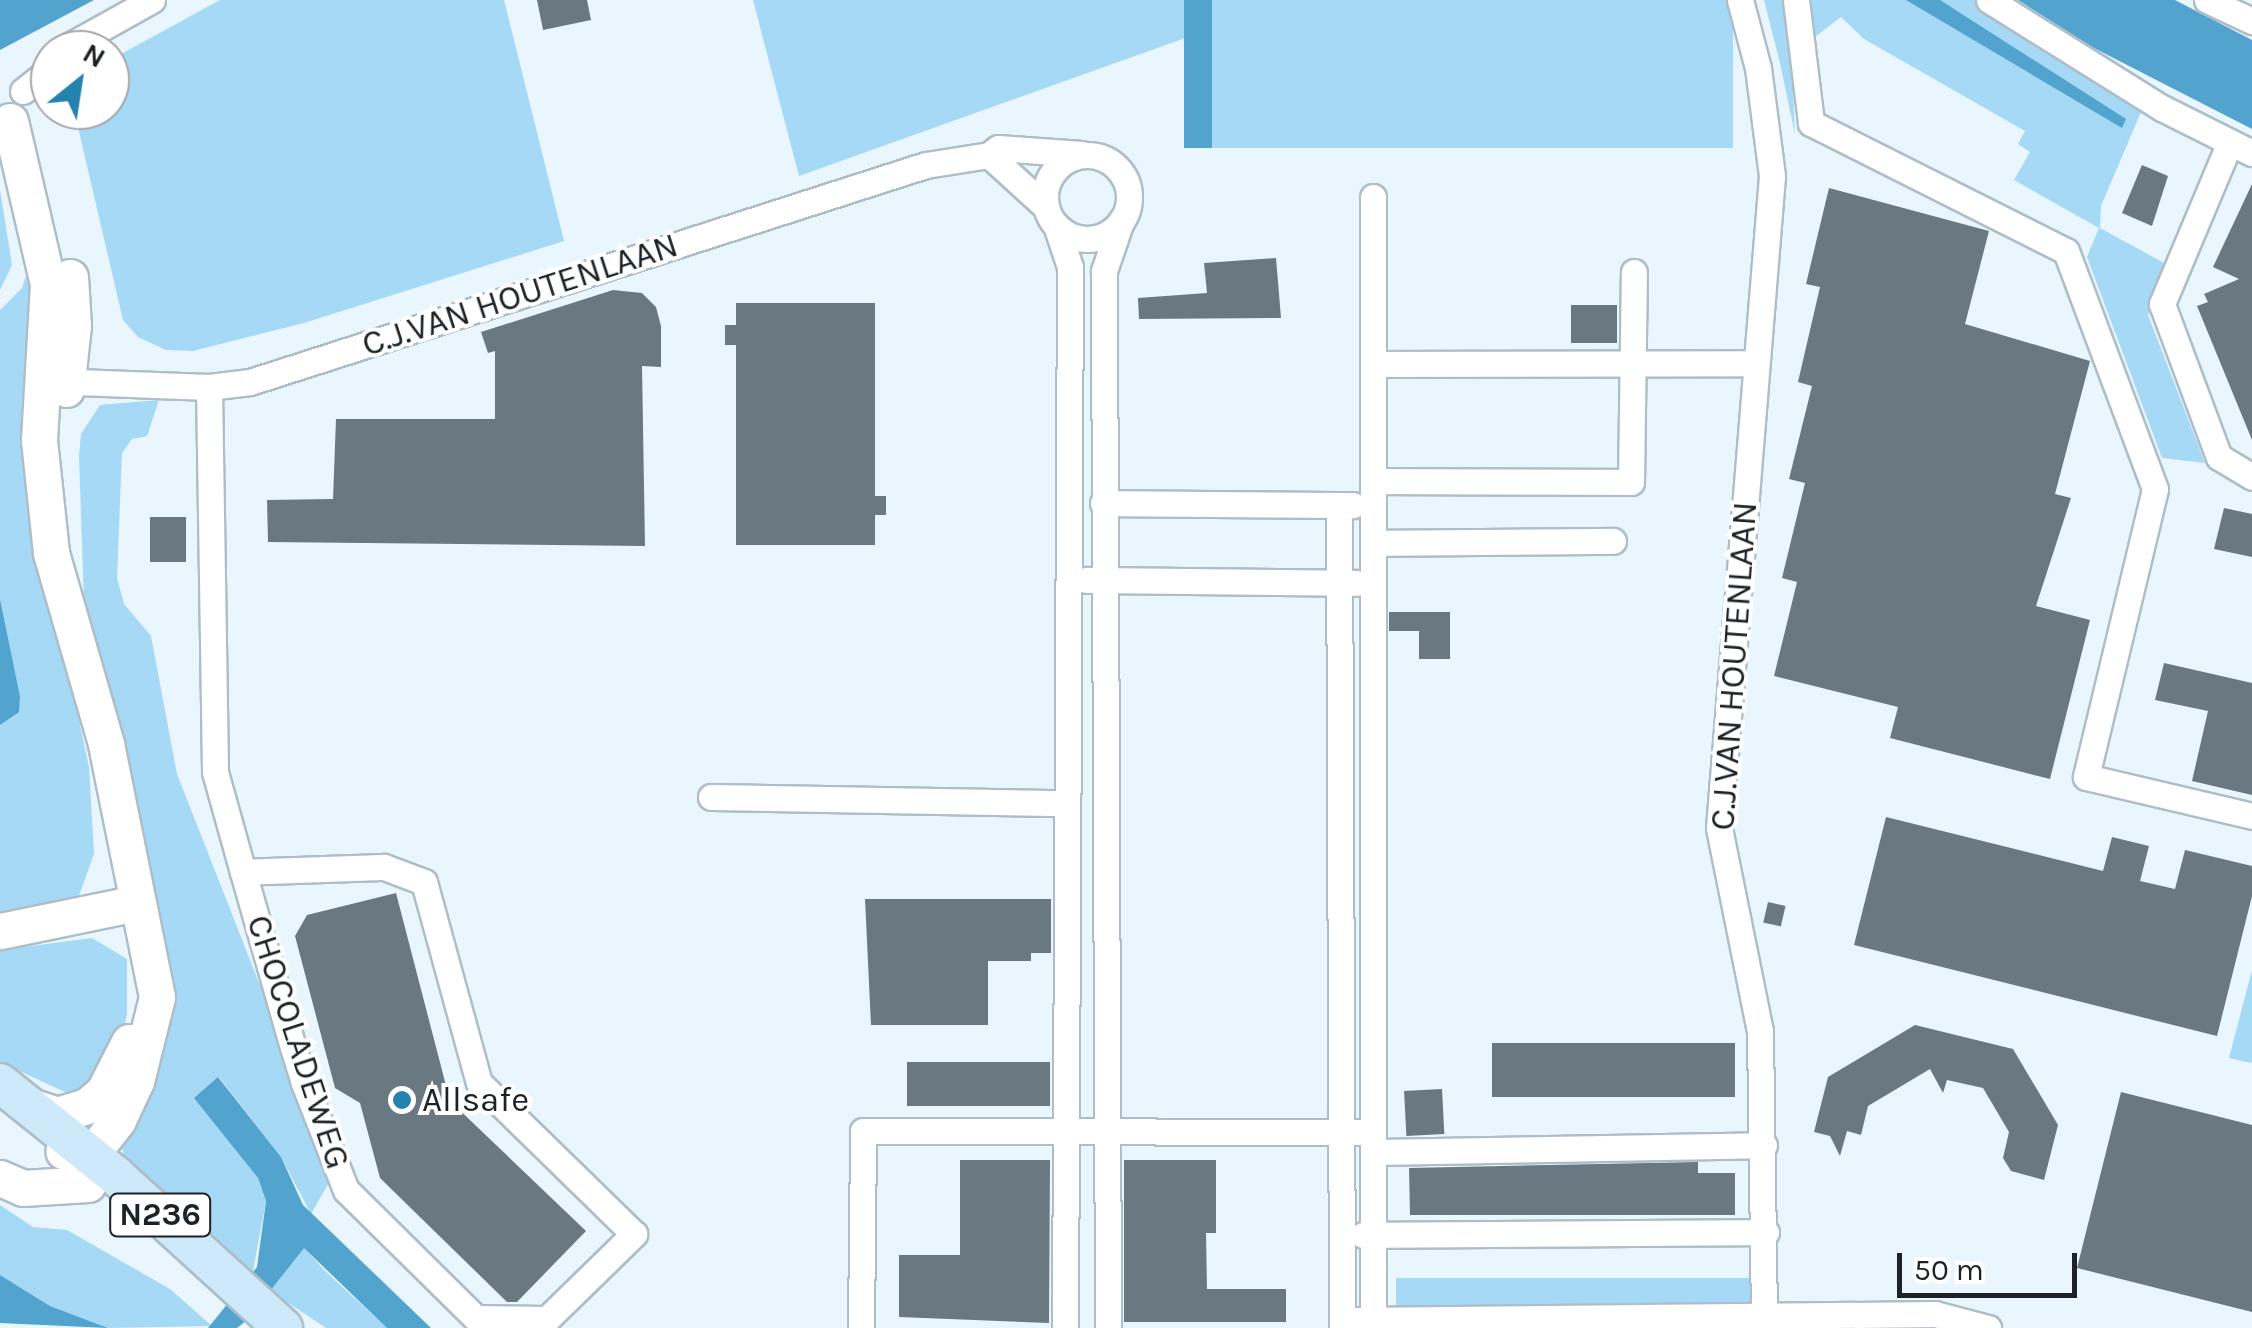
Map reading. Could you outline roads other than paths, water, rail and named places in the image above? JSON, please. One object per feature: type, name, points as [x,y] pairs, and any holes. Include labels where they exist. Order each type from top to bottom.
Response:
[{"type":"main road","name":"N236","points":[[17,1108],[274,1326]]},
{"type":"street","points":[[98,30],[152,0]]},
{"type":"street","name":"C.J.VAN HOUTENLAAN","points":[[1740,0],[1758,68],[1772,176],[1718,828],[1760,1031],[1766,1232],[1764,1321]]},
{"type":"street","points":[[1796,0],[1811,124],[2066,251],[2142,452],[2155,489],[2086,778],[2252,816]]},
{"type":"street","points":[[1989,0],[2162,108],[2241,147],[2162,304],[2218,457],[2252,478]]},
{"type":"street","points":[[2207,0],[2252,21]]},
{"type":"street","points":[[17,1108],[73,1112],[104,1091],[131,1037],[137,989],[106,744],[98,732],[62,575],[56,381],[73,326],[64,250],[11,104],[30,87]]},
{"type":"street","name":"C.J.VAN HOUTENLAAN","points":[[56,381],[210,387],[250,382],[926,165],[990,155],[998,148],[1082,154]]},
{"type":"street","points":[[1064,1328],[1070,267],[1051,217],[1052,172],[1082,154],[1106,159],[1124,176],[1129,198],[1104,270],[1102,581],[1108,1328]]},
{"type":"street","points":[[990,155],[1051,217],[1091,239],[1121,221]]},
{"type":"street","points":[[1373,197],[1373,1324]]},
{"type":"street","points":[[1103,502],[1340,505],[1374,493],[1631,482],[1634,272]]},
{"type":"street","points":[[1373,364],[1756,363]]},
{"type":"street","name":"CHOCOLADEWEG","points":[[210,387],[215,772],[243,872],[304,1083],[346,1190],[476,1318],[546,1319],[634,1234],[479,1082],[424,882],[384,867],[243,872]]},
{"type":"street","points":[[1340,505],[1339,944],[1345,1133],[1342,1324],[1764,1321],[1935,1314],[1988,1328]]},
{"type":"street","points":[[1374,543],[1613,541]]},
{"type":"street","points":[[1066,580],[1374,583]]},
{"type":"street","points":[[711,797],[1067,804]]},
{"type":"street","points":[[1341,824],[1374,824]]},
{"type":"street","points":[[0,931],[129,905]]},
{"type":"street","points":[[0,1178],[24,1188],[89,1170],[128,1102],[153,1025],[156,997],[129,905]]},
{"type":"street","points":[[1339,944],[1375,944]]},
{"type":"street","points":[[1342,1047],[1375,1048]]},
{"type":"street","points":[[860,1328],[863,1131],[1345,1133],[1375,1141],[1764,1145]]},
{"type":"street","points":[[1343,1238],[1376,1233],[1766,1232]]},
{"type":"place","name":"Allsafe","points":[[402,1100]]}]
